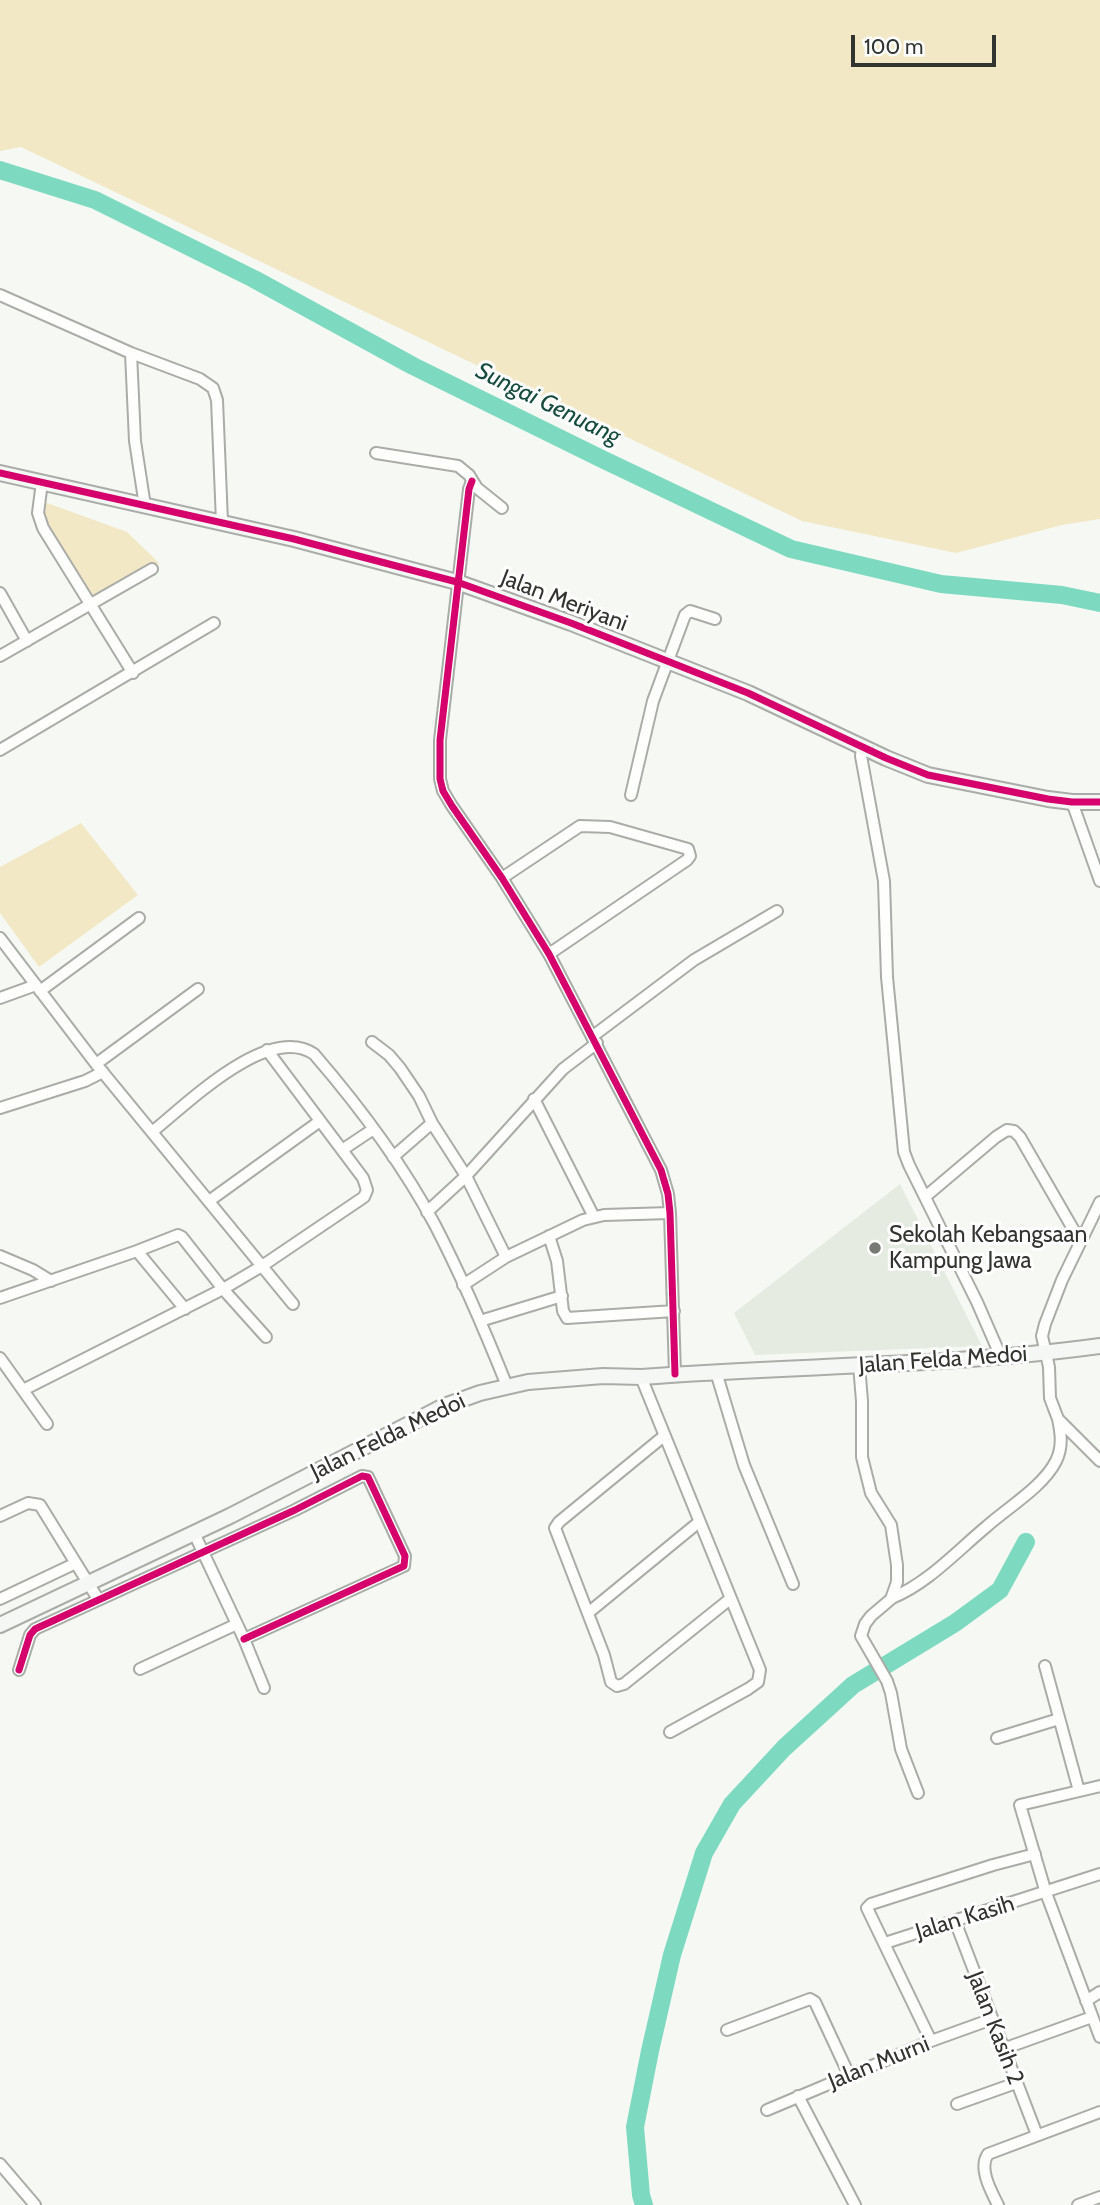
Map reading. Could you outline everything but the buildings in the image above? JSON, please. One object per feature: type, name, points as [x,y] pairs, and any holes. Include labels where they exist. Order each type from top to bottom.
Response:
[{"type":"main road","name":"Jalan Meriyani","points":[[0,473],[222,522],[396,564],[457,582],[571,623],[778,706],[862,747],[928,775],[968,785],[1072,802],[1097,803]]},
{"type":"main road","name":"Jalan Felda Medoi","points":[[0,1625],[194,1532],[444,1406],[507,1386],[603,1376],[641,1377],[1001,1357],[1100,1346]]},
{"type":"street","points":[[0,295],[209,385],[215,392],[222,522]]},
{"type":"street","points":[[131,353],[135,441],[145,506]]},
{"type":"street","points":[[376,453],[458,466],[469,475],[487,498],[502,508]]},
{"type":"street","points":[[472,481],[457,582],[440,740],[440,779],[452,807],[502,878],[549,954],[661,1170],[670,1213],[675,1374]]},
{"type":"street","points":[[42,482],[38,507],[40,521],[133,673]]},
{"type":"street","points":[[0,656],[152,569]]},
{"type":"street","points":[[0,593],[27,641]]},
{"type":"street","points":[[631,795],[653,701],[666,661],[687,612],[694,611],[715,619]]},
{"type":"street","points":[[0,750],[214,623]]},
{"type":"street","points":[[862,747],[861,756],[884,881],[886,966],[903,1145],[909,1165],[977,1302],[1001,1357]]},
{"type":"street","points":[[1072,802],[1100,881]]},
{"type":"street","points":[[502,878],[580,826],[610,827],[688,849],[690,856],[687,860],[549,954]]},
{"type":"street","points":[[427,1212],[466,1176],[534,1099],[595,1039],[694,960],[777,911]]},
{"type":"street","points":[[0,998],[38,988],[139,918]]},
{"type":"street","points":[[0,938],[100,1068],[293,1304]]},
{"type":"street","points":[[0,1108],[85,1081],[198,989]]},
{"type":"street","points":[[372,1042],[389,1055],[419,1096],[432,1123],[466,1176],[506,1258]]},
{"type":"street","points":[[152,1132],[229,1071],[254,1056],[267,1050],[294,1047],[314,1054],[393,1157],[427,1212],[480,1321],[507,1386]]},
{"type":"street","points":[[23,1390],[223,1289],[262,1266],[363,1197],[365,1182],[267,1050]]},
{"type":"street","points":[[534,1099],[594,1217]]},
{"type":"street","points":[[209,1202],[320,1121]]},
{"type":"street","points":[[393,1157],[432,1123]]},
{"type":"street","points":[[342,1150],[372,1130]]},
{"type":"street","points":[[925,1197],[996,1137],[1007,1130],[1014,1131],[1080,1241]]},
{"type":"street","points":[[918,1793],[901,1749],[887,1681],[863,1642],[865,1624],[891,1599],[908,1592],[988,1524],[1019,1502],[1052,1468],[1058,1458],[1061,1444],[1058,1419],[1050,1398],[1049,1367],[1042,1336],[1080,1241],[1100,1202]]},
{"type":"street","points":[[463,1285],[506,1258],[583,1220],[594,1217],[670,1213]]},
{"type":"street","points":[[0,1298],[180,1236],[266,1336]]},
{"type":"street","points":[[549,1236],[557,1261],[564,1315],[571,1319],[674,1311]]},
{"type":"street","points":[[137,1251],[185,1308]]},
{"type":"street","points":[[0,1256],[51,1281]]},
{"type":"street","points":[[480,1321],[562,1296]]},
{"type":"street","points":[[0,1358],[47,1424]]},
{"type":"street","points":[[859,1365],[862,1457],[866,1480],[891,1525],[897,1565],[897,1582],[891,1599]]},
{"type":"street","points":[[716,1372],[744,1465],[793,1584]]},
{"type":"street","points":[[641,1377],[758,1665],[760,1679],[748,1689],[670,1732]]},
{"type":"street","points":[[1058,1419],[1100,1461]]},
{"type":"street","points":[[664,1436],[556,1526],[555,1533],[588,1613],[613,1685],[621,1686],[730,1599]]},
{"type":"street","points":[[19,1670],[32,1631],[362,1476],[370,1479],[405,1556],[404,1566],[244,1639]]},
{"type":"street","points":[[0,1516],[28,1503],[40,1505],[98,1599]]},
{"type":"street","points":[[588,1613],[699,1522]]},
{"type":"street","points":[[194,1532],[264,1688]]},
{"type":"street","points":[[0,1599],[76,1563]]},
{"type":"street","points":[[140,1669],[237,1624]]},
{"type":"street","points":[[1045,1667],[1079,1791]]},
{"type":"street","points":[[997,1738],[1059,1719]]},
{"type":"street","points":[[1100,1786],[1020,1805],[1046,1893],[1100,2037]]},
{"type":"street","points":[[931,2041],[867,1908],[872,1904],[993,1865],[1035,1854]]},
{"type":"street","name":"Jalan Kasih","points":[[885,1943],[1100,1874]]},
{"type":"street","name":"Jalan Kasih 2","points":[[954,1922],[1037,2135]]},
{"type":"street","points":[[1086,2001],[1100,1992]]},
{"type":"street","points":[[726,2030],[810,1999],[815,2002],[849,2075]]},
{"type":"street","points":[[1003,2049],[1092,2017]]},
{"type":"street","name":"Jalan Murni","points":[[767,2110],[931,2041],[992,2019]]},
{"type":"street","points":[[957,2104],[1016,2082]]},
{"type":"street","points":[[798,2096],[855,2205]]},
{"type":"street","points":[[998,2205],[984,2168],[983,2160],[988,2154],[1100,2112]]},
{"type":"street","points":[[0,2164],[35,2205]]},
{"type":"street","points":[[20,2205],[25,2194]]},
{"type":"street","points":[[1078,2205],[1100,2197]]},
{"type":"shaded area","points":[[0,0],[1100,0],[1100,519],[1062,525],[956,553],[802,521],[21,147],[0,151]]},
{"type":"shaded area","points":[[39,500],[127,532],[159,563],[90,605],[43,528]]},
{"type":"shaded area","points":[[81,823],[138,895],[39,967],[0,913],[0,867]]},
{"type":"shaded area","name":"Sekolah Kebangsaan Kampung Jawa","points":[[900,1184],[982,1346],[755,1355],[734,1313]]},
{"type":"waterway","name":"Sungai Genuang","points":[[0,170],[95,200],[254,279],[413,366],[791,549],[941,584],[1062,595],[1100,603]]},
{"type":"waterway","points":[[644,2205],[635,2127],[650,2051],[672,1955],[704,1853],[732,1804],[784,1748],[853,1685],[955,1623],[1000,1590],[1026,1542]]},
{"type":"cycle path","points":[[0,473],[294,539],[457,582],[571,623],[748,693],[928,775],[1048,799],[1100,802]]},
{"type":"cycle path","points":[[472,481],[440,740],[440,779],[443,791],[452,806],[502,878],[549,954],[661,1170],[670,1213],[675,1374]]},
{"type":"cycle path","points":[[19,1670],[30,1635],[35,1629],[295,1510],[362,1476],[368,1477],[405,1556],[404,1566],[244,1639]]},
{"type":"place","name":"Sekolah Kebangsaan Kampung Jawa","points":[[875,1248]]}]
